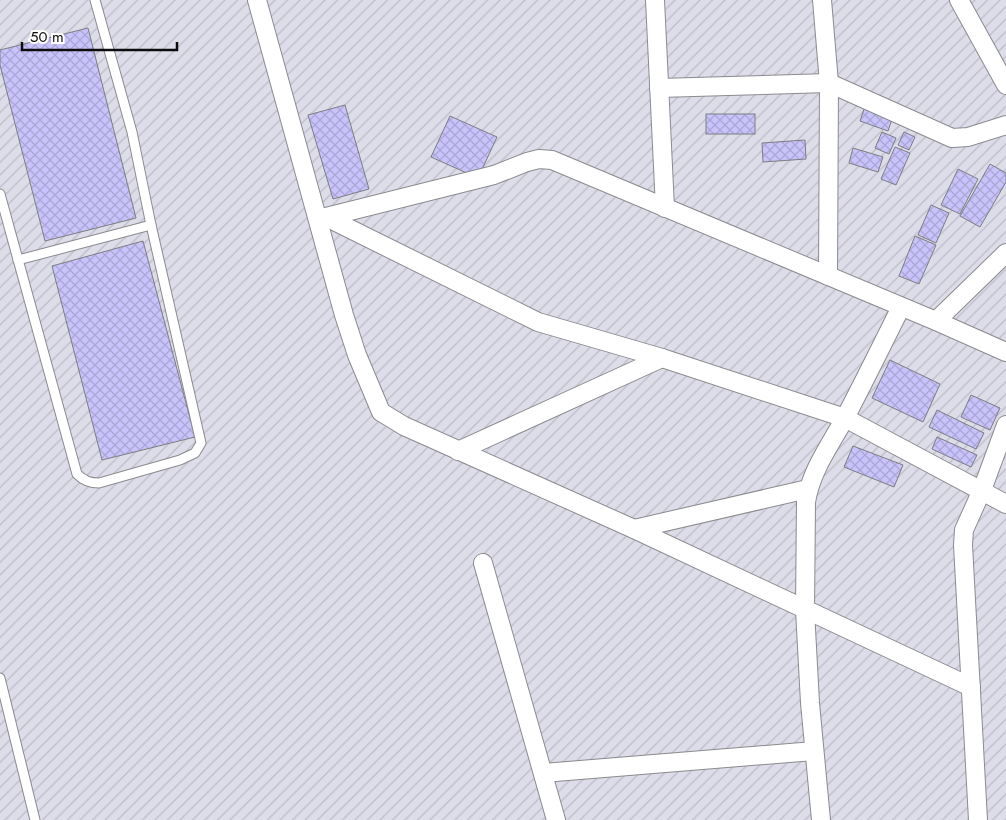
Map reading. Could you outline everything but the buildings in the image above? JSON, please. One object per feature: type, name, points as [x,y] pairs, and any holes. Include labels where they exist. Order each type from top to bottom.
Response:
[{"type":"street","points":[[257,0],[323,218],[351,337],[381,412],[404,426],[634,529],[971,688]]},
{"type":"street","points":[[655,0],[666,208]]},
{"type":"street","points":[[822,0],[829,84],[828,276]]},
{"type":"street","points":[[958,0],[1006,85]]},
{"type":"street","points":[[659,88],[829,84],[952,138],[968,137],[1006,125]]},
{"type":"street","points":[[323,218],[494,175],[527,162],[539,159],[552,160],[1006,352]]},
{"type":"street","points":[[323,218],[538,322],[662,358],[846,418],[1006,504]]},
{"type":"street","points":[[936,321],[1006,253]]},
{"type":"street","points":[[821,820],[810,703],[805,610],[806,502],[808,489],[814,473],[846,418],[901,306]]},
{"type":"street","points":[[458,451],[662,358]]},
{"type":"street","points":[[978,820],[963,545],[964,530],[982,490],[1006,426]]},
{"type":"street","points":[[634,529],[808,489]]},
{"type":"street","points":[[483,563],[556,820]]},
{"type":"street","points":[[543,772],[814,751]]},
{"type":"lane","points":[[0,194],[77,474],[90,483],[99,483],[180,460],[195,453],[201,443],[151,225],[132,132],[95,0]]},
{"type":"lane","points":[[18,260],[151,225]]},
{"type":"lane","points":[[0,678],[35,820]]},
{"type":"shaded area","points":[[0,0],[1006,0],[1006,820],[0,820]]}]
